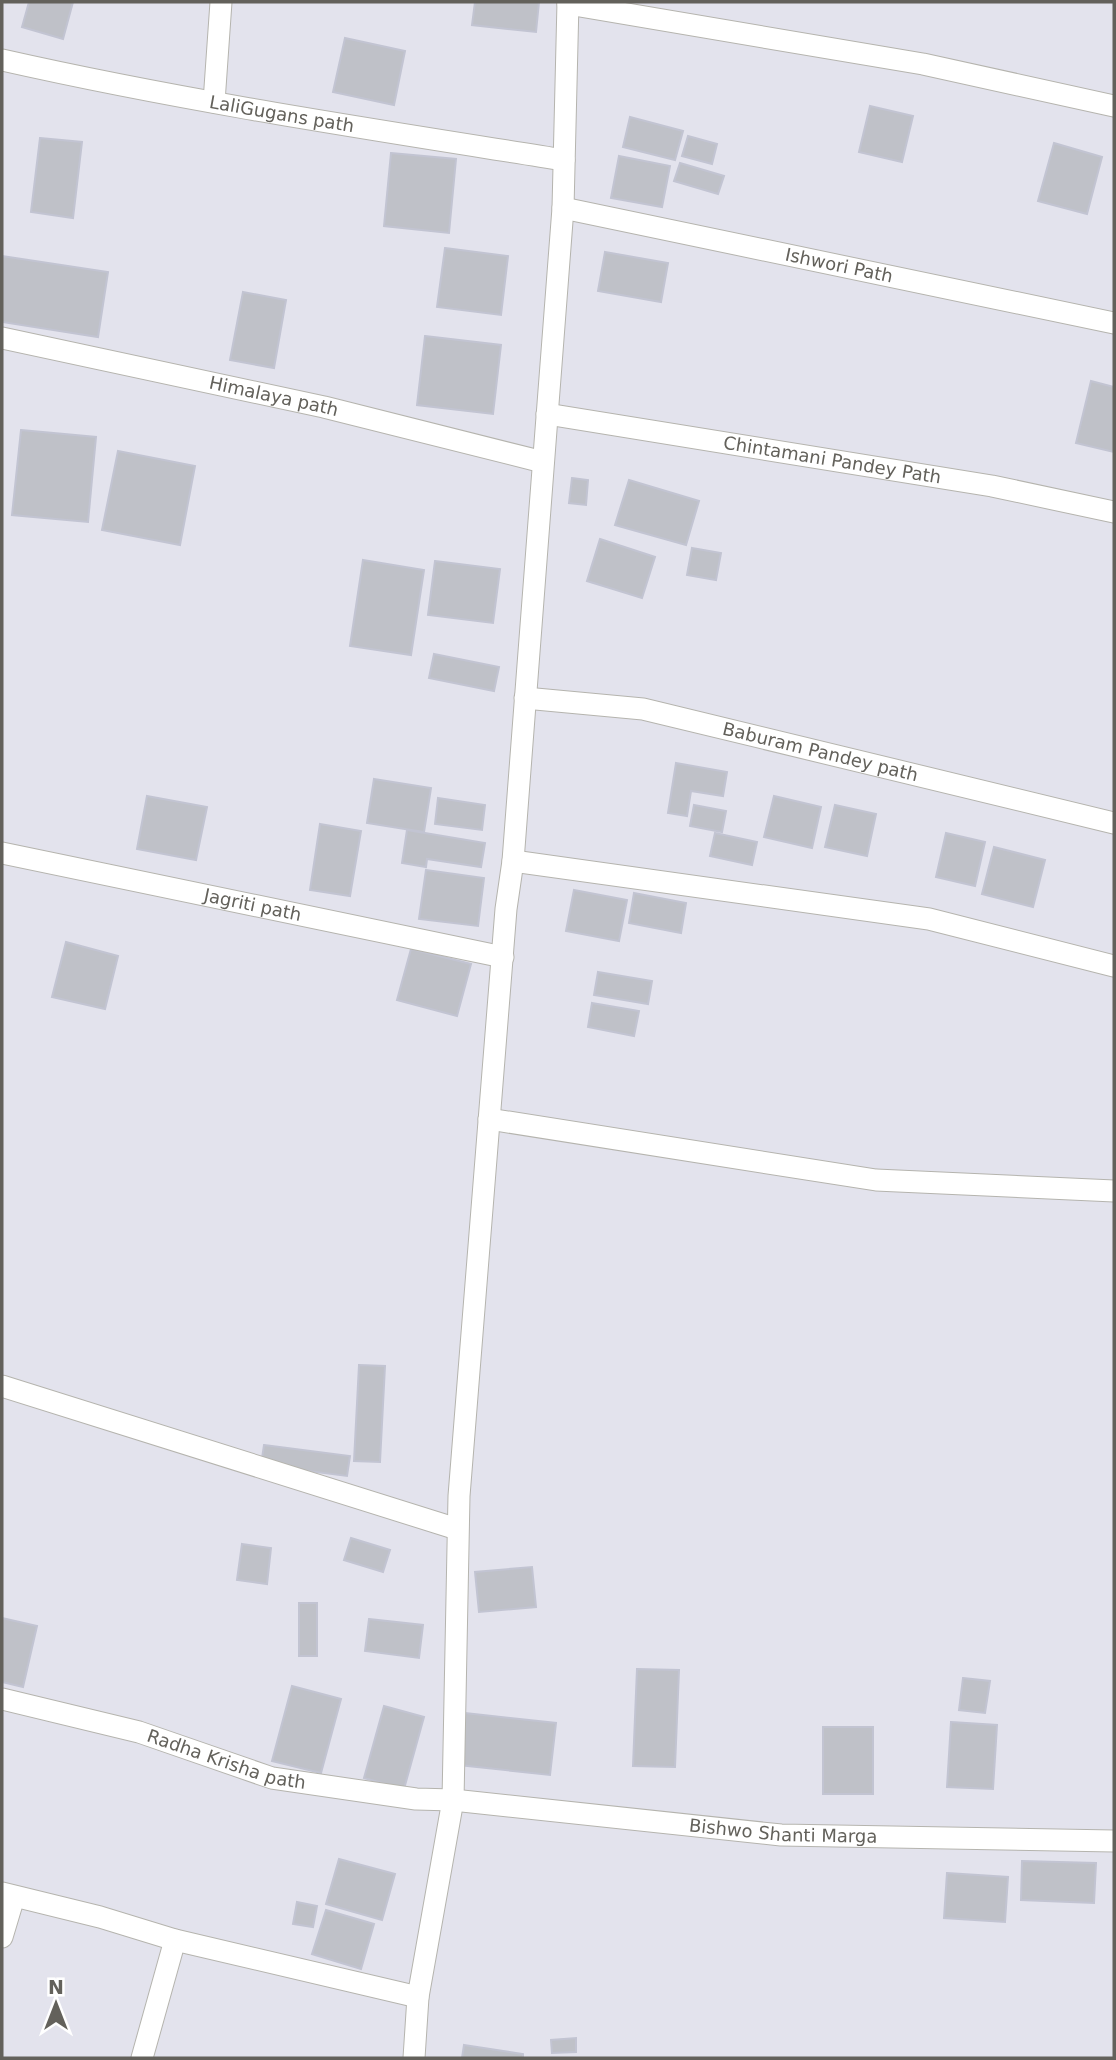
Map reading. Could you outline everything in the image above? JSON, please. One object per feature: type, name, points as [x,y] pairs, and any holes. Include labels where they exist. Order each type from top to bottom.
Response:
[{"type":"street","points":[[214,102],[221,2]]},
{"type":"street","points":[[414,2058],[418,1997],[453,1800],[457,1529],[489,1119],[513,861],[563,208],[568,3],[923,64],[1114,106]]},
{"type":"street","name":"LaliGugans path","points":[[2,60],[76,77],[286,116],[564,160]]},
{"type":"street","name":"Ishwori Path","points":[[563,208],[1114,323]]},
{"type":"street","name":"Himalaya path","points":[[2,338],[324,407],[543,463]]},
{"type":"street","name":"Chintamani Pandey Path","points":[[547,414],[992,486],[1114,512]]},
{"type":"street","name":"Baburam Pandey path","points":[[525,698],[643,709],[1114,823]]},
{"type":"street","name":"Jagriti path","points":[[2,853],[503,957]]},
{"type":"street","points":[[513,861],[929,919],[1114,966]]},
{"type":"street","points":[[489,1119],[876,1180],[1114,1191]]},
{"type":"street","points":[[2,1386],[457,1529]]},
{"type":"street","name":"Radha Krisha path","points":[[2,1699],[139,1732],[272,1778],[416,1799],[453,1800]]},
{"type":"street","name":"Bishwo Shanti Marga","points":[[453,1800],[781,1835],[1114,1842]]},
{"type":"street","points":[[2,1937],[8,1895],[100,1917],[175,1940],[418,1997]]},
{"type":"street","points":[[142,2058],[175,1940]]},
{"type":"building","points":[[29,2],[73,2],[63,39],[22,27]]},
{"type":"building","points":[[475,2],[539,2],[536,32],[472,25]]},
{"type":"building","points":[[345,38],[405,51],[394,105],[333,92]]},
{"type":"building","points":[[870,106],[913,116],[902,162],[859,152]]},
{"type":"building","points":[[630,117],[683,131],[675,160],[623,147]]},
{"type":"building","points":[[688,136],[717,144],[712,164],[682,156]]},
{"type":"building","points":[[40,138],[82,142],[73,218],[31,212]]},
{"type":"building","points":[[1054,143],[1102,157],[1087,214],[1038,201]]},
{"type":"building","points":[[391,153],[456,159],[449,233],[384,226]]},
{"type":"building","points":[[619,156],[670,166],[662,207],[611,198]]},
{"type":"building","points":[[680,163],[724,176],[718,194],[674,181]]},
{"type":"building","points":[[445,248],[508,256],[501,315],[437,307]]},
{"type":"building","points":[[605,252],[668,263],[661,302],[598,291]]},
{"type":"building","points":[[2,256],[108,272],[98,337],[2,322]]},
{"type":"building","points":[[243,292],[286,300],[274,368],[230,360]]},
{"type":"building","points":[[425,336],[501,345],[493,414],[417,405]]},
{"type":"building","points":[[1091,381],[1114,387],[1114,452],[1076,443]]},
{"type":"building","points":[[21,430],[96,437],[88,522],[12,515]]},
{"type":"building","points":[[118,451],[195,466],[180,545],[102,530]]},
{"type":"building","points":[[572,478],[588,480],[586,505],[569,503]]},
{"type":"building","points":[[629,480],[699,501],[686,545],[615,525]]},
{"type":"building","points":[[600,539],[655,557],[642,598],[587,581]]},
{"type":"building","points":[[692,548],[721,553],[716,580],[687,575]]},
{"type":"building","points":[[363,560],[424,570],[411,655],[350,646]]},
{"type":"building","points":[[435,561],[500,569],[493,623],[428,615]]},
{"type":"building","points":[[434,654],[499,667],[494,691],[429,678]]},
{"type":"building","points":[[676,763],[727,772],[723,796],[691,791],[687,816],[668,813]]},
{"type":"building","points":[[374,779],[431,788],[424,832],[367,823]]},
{"type":"building","points":[[147,796],[207,807],[196,860],[137,849]]},
{"type":"building","points":[[774,796],[821,807],[812,848],[764,837]]},
{"type":"building","points":[[438,798],[485,805],[482,830],[435,824]]},
{"type":"building","points":[[694,805],[726,811],[722,832],[690,826]]},
{"type":"building","points":[[835,805],[876,814],[867,856],[825,847]]},
{"type":"building","points":[[320,824],[361,831],[350,896],[310,890]]},
{"type":"building","points":[[407,830],[485,843],[481,867],[427,859],[426,867],[402,863]]},
{"type":"building","points":[[715,833],[757,842],[752,865],[710,856]]},
{"type":"building","points":[[946,833],[985,842],[975,886],[936,877]]},
{"type":"building","points":[[994,847],[1045,860],[1033,907],[982,894]]},
{"type":"building","points":[[426,870],[484,878],[478,926],[419,919]]},
{"type":"building","points":[[574,890],[627,900],[619,941],[566,931]]},
{"type":"building","points":[[634,893],[686,903],[681,933],[629,923]]},
{"type":"building","points":[[66,942],[118,956],[105,1009],[52,997]]},
{"type":"building","points":[[411,949],[471,964],[457,1016],[397,1000]]},
{"type":"building","points":[[598,972],[652,981],[648,1004],[594,995]]},
{"type":"building","points":[[592,1003],[639,1011],[634,1036],[588,1027]]},
{"type":"building","points":[[359,1365],[385,1366],[380,1462],[354,1461]]},
{"type":"building","points":[[264,1445],[350,1456],[347,1476],[261,1465]]},
{"type":"building","points":[[351,1538],[390,1550],[383,1572],[344,1560]]},
{"type":"building","points":[[242,1544],[271,1548],[267,1584],[237,1580]]},
{"type":"building","points":[[532,1567],[536,1607],[479,1612],[475,1572]]},
{"type":"building","points":[[299,1603],[317,1603],[317,1656],[299,1656]]},
{"type":"building","points":[[2,1618],[37,1626],[23,1687],[2,1682]]},
{"type":"building","points":[[369,1619],[423,1625],[419,1658],[365,1651]]},
{"type":"building","points":[[637,1669],[679,1670],[675,1767],[633,1766]]},
{"type":"building","points":[[963,1678],[990,1681],[985,1713],[959,1710]]},
{"type":"building","points":[[292,1686],[341,1699],[321,1773],[272,1761]]},
{"type":"building","points":[[384,1706],[424,1717],[404,1789],[364,1778]]},
{"type":"building","points":[[465,1713],[556,1723],[550,1775],[459,1765]]},
{"type":"building","points":[[951,1722],[997,1725],[993,1789],[947,1787]]},
{"type":"building","points":[[823,1727],[873,1727],[873,1794],[823,1794]]},
{"type":"building","points":[[339,1859],[395,1874],[382,1920],[326,1904]]},
{"type":"building","points":[[1022,1861],[1096,1863],[1094,1903],[1021,1900]]},
{"type":"building","points":[[947,1873],[1008,1877],[1005,1922],[944,1918]]},
{"type":"building","points":[[297,1902],[317,1906],[313,1927],[293,1924]]},
{"type":"building","points":[[326,1910],[374,1924],[361,1969],[312,1954]]},
{"type":"building","points":[[576,2038],[576,2052],[552,2053],[551,2040]]},
{"type":"building","points":[[464,2045],[523,2054],[523,2058],[462,2058]]}]
